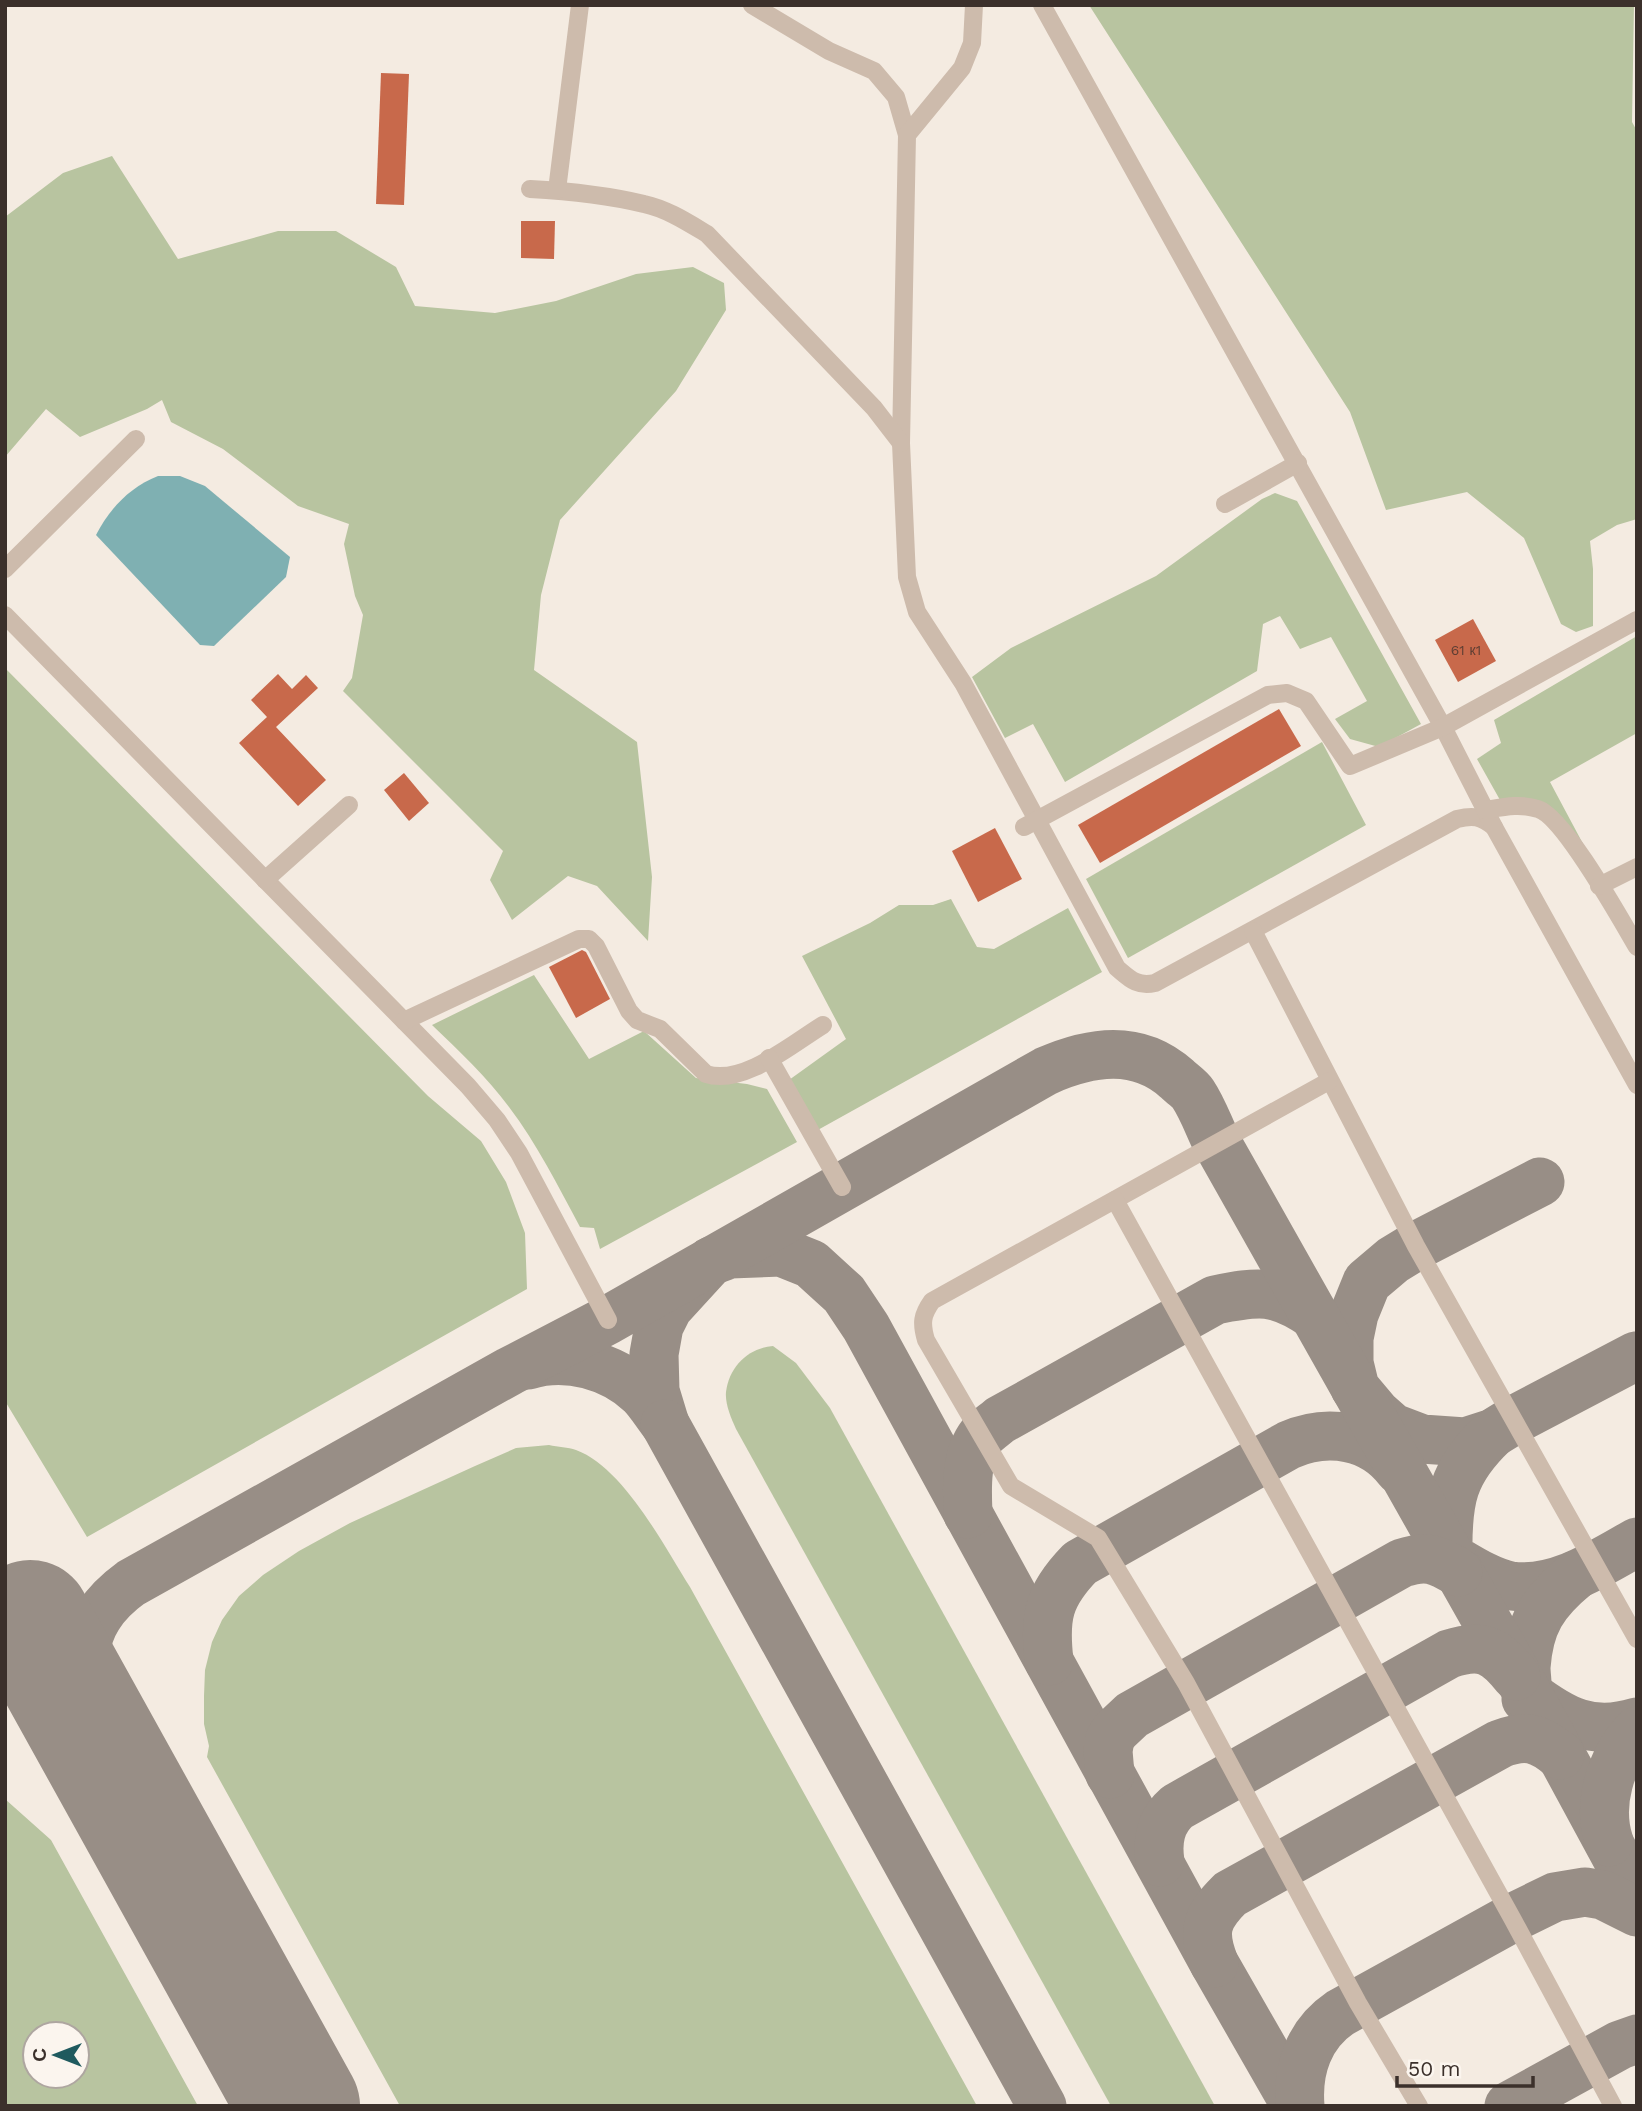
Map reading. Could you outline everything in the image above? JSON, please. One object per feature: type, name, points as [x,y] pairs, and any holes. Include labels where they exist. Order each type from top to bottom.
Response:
[{"type":"street","points":[[557,190],[580,5]]},
{"type":"street","points":[[752,5],[829,51],[874,71],[896,97],[907,135],[901,443],[907,577],[917,612],[963,683],[1031,823],[1117,968],[1136,984],[1155,983],[1457,818],[1472,815],[1484,819],[1494,827]]},
{"type":"street","points":[[907,135],[962,68],[972,43],[974,5]]},
{"type":"street","points":[[1042,5],[1298,463],[1637,1085]]},
{"type":"street","points":[[530,189],[557,190],[644,204],[678,216],[707,234],[874,408],[901,443]]},
{"type":"street","points":[[5,569],[136,439]]},
{"type":"street","points":[[1225,504],[1298,463]]},
{"type":"street","points":[[5,615],[468,1086],[519,1153],[608,1320]]},
{"type":"street","points":[[1031,823],[1268,695],[1287,693],[1306,701],[1350,766],[1443,727],[1637,620]]},
{"type":"street","points":[[1485,810],[1514,805],[1540,809],[1558,822],[1637,947]]},
{"type":"street","points":[[265,880],[349,806]]},
{"type":"street","points":[[1600,886],[1637,867]]},
{"type":"street","points":[[1253,931],[1416,1246],[1637,1639]]},
{"type":"street","points":[[404,1021],[579,939],[590,939],[629,1011],[637,1020],[660,1029],[706,1074],[715,1077],[743,1074],[823,1026]]},
{"type":"street","points":[[769,1058],[842,1187]]},
{"type":"street","points":[[1329,1081],[932,1301],[923,1314],[922,1327],[926,1340],[1011,1486],[1098,1538],[1186,1683],[1358,2003],[1419,2106]]},
{"type":"street","points":[[1115,1200],[1613,2106]]},
{"type":"green space","points":[[1089,5],[1634,5],[1632,122],[1637,131],[1637,519],[1617,525],[1590,541],[1593,626],[1576,632],[1561,624],[1524,538],[1467,492],[1386,510],[1350,412]]},
{"type":"green space","points":[[112,156],[178,259],[278,231],[336,231],[396,267],[415,306],[495,313],[556,301],[636,274],[693,267],[724,283],[726,310],[676,391],[560,520],[541,595],[534,670],[637,742],[652,877],[648,941],[597,886],[568,876],[512,920],[490,880],[503,851],[343,691],[352,678],[363,615],[355,596],[344,544],[349,524],[298,506],[223,449],[171,422],[162,400],[80,437],[46,409],[5,457],[5,217],[63,173]]},
{"type":"green space","points":[[1275,493],[1297,501],[1421,724],[1379,747],[1350,739],[1335,719],[1367,701],[1331,637],[1300,649],[1280,616],[1263,624],[1257,671],[1065,782],[1033,724],[1005,738],[972,677],[1011,648],[1156,576],[1262,499]]},
{"type":"green space","points":[[1637,636],[1637,733],[1550,782],[1589,855],[1558,817],[1500,800],[1477,759],[1501,743],[1494,720]]},
{"type":"green space","points":[[5,668],[428,1096],[481,1141],[506,1182],[525,1233],[527,1289],[87,1537],[5,1401]]},
{"type":"green space","points":[[1322,742],[1366,825],[1128,958],[1086,879]]},
{"type":"green space","points":[[951,899],[977,947],[994,949],[1068,908],[1102,972],[816,1131],[789,1080],[846,1039],[802,956],[870,923],[899,905],[933,905]]},
{"type":"green space","points":[[534,975],[589,1059],[644,1031],[696,1078],[767,1089],[797,1142],[600,1249],[594,1228],[580,1227],[538,1150],[509,1107],[482,1075],[432,1025]]},
{"type":"green space","points":[[773,1346],[796,1363],[830,1408],[1215,2106],[1111,2106],[734,1425],[726,1397],[731,1375],[748,1355]]},
{"type":"green space","points":[[549,1445],[573,1449],[593,1459],[626,1490],[655,1530],[690,1587],[977,2106],[400,2106],[207,1757],[209,1746],[204,1724],[205,1670],[212,1642],[222,1620],[239,1596],[263,1575],[299,1551],[350,1523],[516,1448]]},
{"type":"green space","points":[[5,1799],[51,1840],[198,2106],[5,2106]]},
{"type":"water","points":[[158,476],[180,476],[205,486],[290,557],[286,577],[214,646],[200,645],[96,535],[122,500],[138,486]]},
{"type":"building","points":[[381,73],[409,74],[404,205],[376,204]]},
{"type":"building","points":[[521,221],[555,221],[554,259],[521,258]]},
{"type":"building","points":[[1473,619],[1496,661],[1458,682],[1435,640]]},
{"type":"building","points":[[278,674],[292,689],[306,675],[318,688],[276,727],[326,780],[298,806],[239,743],[267,717],[251,700]]},
{"type":"building","points":[[1279,709],[1301,746],[1100,863],[1078,825]]},
{"type":"building","points":[[404,773],[429,803],[409,821],[384,790]]},
{"type":"building","points":[[995,828],[1022,879],[978,902],[952,851]]},
{"type":"building","points":[[582,950],[586,952],[610,999],[576,1018],[549,967]]},
{"type":"taxiway","points":[[97,1742],[85,1675],[89,1636],[97,1618],[111,1600],[131,1583],[510,1371],[608,1320],[1046,1071],[1080,1059],[1114,1054],[1146,1060],[1162,1068],[1187,1088],[1197,1100],[1217,1143],[1528,1694],[1637,1895]]},
{"type":"taxiway","points":[[1540,1182],[1416,1246],[1393,1260],[1367,1282],[1354,1314],[1349,1338],[1349,1363],[1355,1388],[1393,1428],[1422,1439],[1465,1442],[1493,1433],[1636,1356]]},
{"type":"taxiway","points":[[528,1365],[573,1361],[603,1369],[641,1393],[665,1424],[655,1391],[654,1354],[659,1326],[668,1308],[711,1261],[730,1254],[781,1252],[811,1264],[844,1294],[866,1327],[1214,1963],[1296,2106]]},
{"type":"taxiway","points":[[968,1514],[968,1473],[976,1444],[982,1435],[1000,1420],[1215,1300],[1267,1294],[1289,1300],[1314,1315]]},
{"type":"taxiway","points":[[665,1424],[1042,2106]]},
{"type":"taxiway","points":[[1493,1433],[1479,1447],[1460,1474],[1451,1503],[1448,1556],[1495,1581],[1528,1587],[1544,1585],[1577,1574],[1637,1542]]},
{"type":"taxiway","points":[[1049,1661],[1047,1632],[1051,1608],[1061,1586],[1080,1563],[1289,1445],[1319,1437],[1349,1438],[1376,1449],[1399,1470]]},
{"type":"taxiway","points":[[1110,1774],[1110,1739],[1132,1715],[1402,1563],[1418,1559],[1431,1560],[1458,1572]]},
{"type":"taxiway","points":[[1526,1699],[1526,1667],[1534,1626],[1546,1605],[1576,1575]]},
{"type":"taxiway","points":[[1160,1862],[1159,1847],[1163,1825],[1177,1807],[1449,1654],[1470,1649],[1487,1651],[1501,1660],[1516,1676]]},
{"type":"taxiway","points":[[1528,1694],[1554,1712],[1579,1723],[1606,1727],[1637,1722]]},
{"type":"taxiway","points":[[1609,1842],[1605,1813],[1608,1783],[1620,1755],[1637,1731]]},
{"type":"taxiway","points":[[1214,1963],[1207,1933],[1211,1918],[1230,1894],[1500,1744],[1517,1739],[1532,1739],[1560,1755]]},
{"type":"taxiway","points":[[1300,2106],[1301,2079],[1307,2054],[1320,2031],[1340,2013],[1555,1897],[1585,1892],[1603,1895],[1637,1912]]},
{"type":"taxiway","points":[[1509,2106],[1620,2045],[1637,2039]]},
{"type":"runway","points":[[30,1621],[299,2106]]}]
